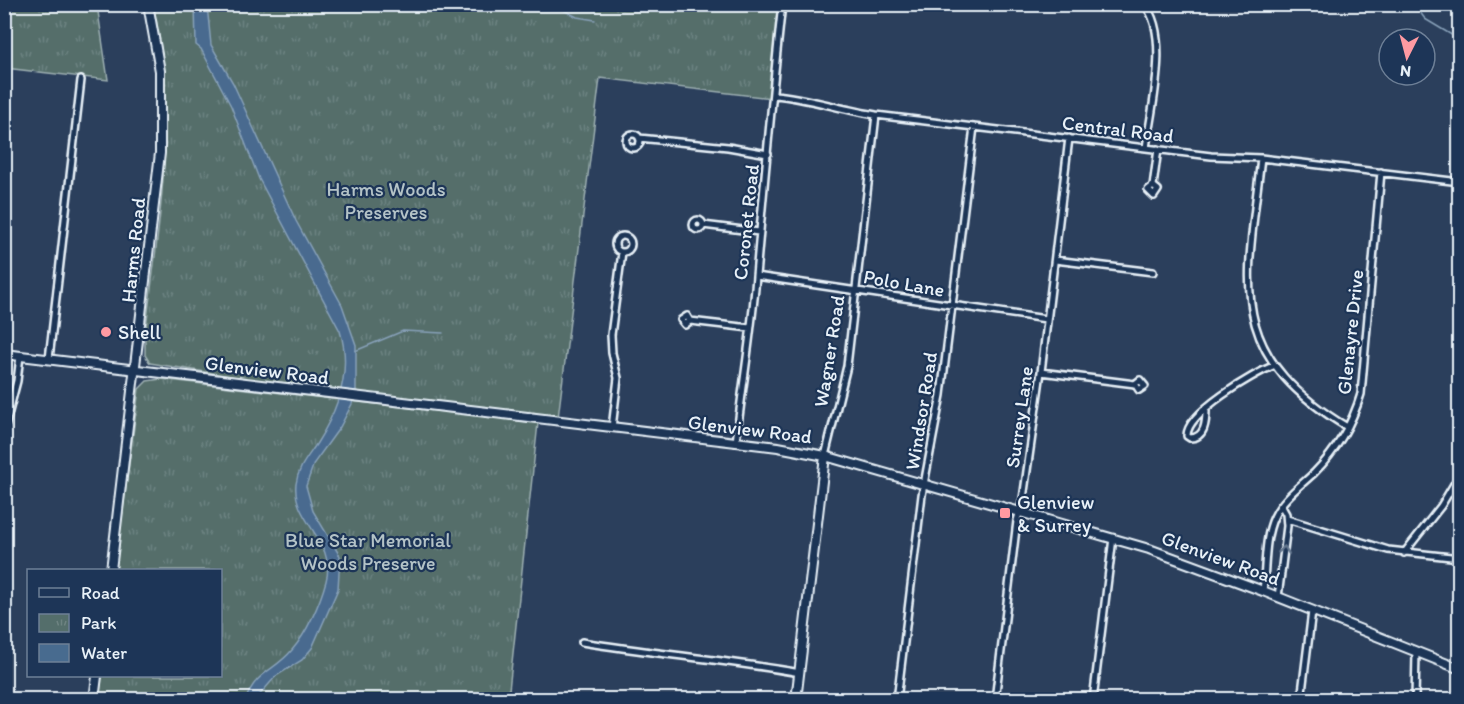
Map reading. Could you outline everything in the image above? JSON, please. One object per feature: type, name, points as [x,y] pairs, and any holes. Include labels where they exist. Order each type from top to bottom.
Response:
[{"type":"main road","name":"Harms Road","points":[[111,569],[136,370],[162,126],[160,71],[148,4]]},
{"type":"main road","name":"Glenview Road","points":[[4,354],[736,443],[825,456],[1113,538],[1263,591],[1460,669]]},
{"type":"main road","name":"Wagner Road","points":[[796,699],[825,456]]},
{"type":"main road","points":[[94,699],[98,677]]},
{"type":"street","name":"Coronet Road","points":[[736,443],[775,96],[774,66],[782,4]]},
{"type":"street","points":[[1146,148],[1158,51],[1157,29],[1148,5]]},
{"type":"street","points":[[49,359],[81,80]]},
{"type":"street","name":"Central Road","points":[[775,96],[797,97],[837,108],[876,115],[1146,148],[1261,158],[1460,182]]},
{"type":"street","name":"Wagner Road","points":[[825,456],[847,366],[876,115]]},
{"type":"street","name":"Windsor Road","points":[[897,699],[924,483],[939,409],[974,127]]},
{"type":"street","points":[[639,138],[728,147],[768,154]]},
{"type":"street","name":"Surrey Lane","points":[[995,699],[1041,372],[1069,138]]},
{"type":"street","points":[[1153,186],[1158,149]]},
{"type":"street","points":[[1261,158],[1248,279],[1257,328],[1273,366],[1311,404],[1347,427]]},
{"type":"street","name":"Glenayre Drive","points":[[1263,591],[1271,523],[1281,505],[1322,464],[1347,427],[1357,406],[1364,381],[1381,172]]},
{"type":"street","points":[[703,225],[759,232]]},
{"type":"street","points":[[612,428],[618,378],[611,335],[622,252]]},
{"type":"street","points":[[1055,260],[1153,272]]},
{"type":"street","name":"Polo Lane","points":[[756,276],[1046,319]]},
{"type":"street","points":[[690,321],[750,328]]},
{"type":"street","points":[[4,431],[17,381],[20,356]]},
{"type":"street","points":[[1206,410],[1205,425],[1200,435],[1194,439],[1187,436],[1191,424],[1206,410],[1244,379],[1273,366]]},
{"type":"street","points":[[1041,372],[1135,384]]},
{"type":"street","points":[[1404,553],[1441,506],[1460,474]]},
{"type":"street","points":[[4,483],[4,533]]},
{"type":"street","points":[[1278,597],[1287,519],[1281,505]]},
{"type":"street","points":[[1287,519],[1370,545],[1404,553],[1460,558]]},
{"type":"street","points":[[1093,699],[1113,538]]},
{"type":"street","points":[[1301,699],[1312,611]]},
{"type":"street","points":[[582,642],[663,655],[726,660],[800,673]]},
{"type":"street","points":[[1415,699],[1416,652]]},
{"type":"green space","points":[[5,4],[97,5],[108,80],[5,68]]},
{"type":"green space","name":"Harms Woods Preserves","points":[[153,5],[780,5],[772,66],[772,98],[600,78],[558,418],[292,386],[150,363],[145,355],[145,336],[160,212],[165,128],[165,87],[161,46]]},
{"type":"green space","name":"Blue Star Memorial Woods Preserve","points":[[161,379],[538,423],[508,699],[99,700],[102,677],[222,677],[222,569],[115,569],[139,389],[147,381]]},
{"type":"water","points":[[195,5],[207,5],[211,45],[233,83],[296,221],[342,305],[356,345],[356,391],[352,404],[340,427],[314,463],[306,486],[313,511],[340,556],[338,589],[312,648],[302,660],[276,676],[256,699],[246,699],[255,682],[286,657],[298,643],[312,617],[326,581],[328,567],[325,554],[301,509],[296,484],[301,467],[325,430],[337,403],[344,375],[343,346],[340,331],[259,179],[231,106],[201,49],[196,45]]},
{"type":"waterway","points":[[552,4],[577,17],[595,20]]},
{"type":"waterway","points":[[1414,4],[1425,19],[1460,40]]},
{"type":"waterway","points":[[355,351],[403,331],[443,333]]},
{"type":"place","name":"Shell","points":[[106,332]]},
{"type":"place","name":"Glenview & Surrey","points":[[1005,513]]}]
